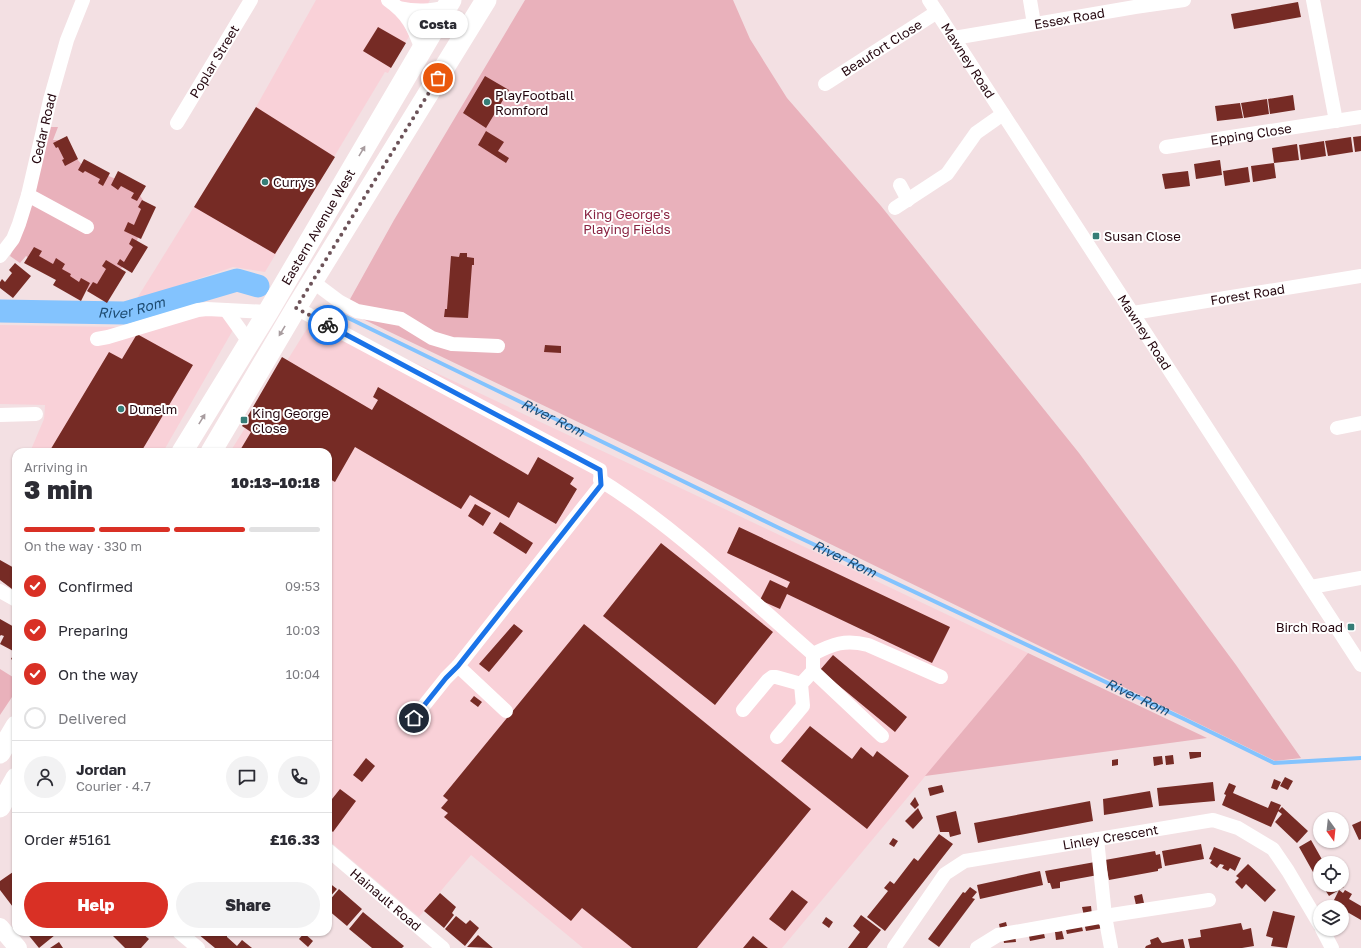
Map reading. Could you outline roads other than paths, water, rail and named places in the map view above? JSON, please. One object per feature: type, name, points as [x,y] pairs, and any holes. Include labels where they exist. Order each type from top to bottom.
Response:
[{"type":"highway","name":"Eastern Avenue West","points":[[212,448],[312,281],[486,0]]},
{"type":"highway","name":"Eastern Avenue West","points":[[184,448],[268,312],[450,3]]},
{"type":"highway","points":[[0,753],[12,733]]},
{"type":"highway","points":[[0,807],[12,785]]},
{"type":"main road","points":[[0,927],[18,948]]},
{"type":"street","name":"Cedar Road","points":[[0,256],[13,239],[28,195],[50,100],[67,40],[83,0]]},
{"type":"street","name":"Poplar Street","points":[[177,123],[251,0]]},
{"type":"street","name":"Mawney Road","points":[[929,0],[1361,664]]},
{"type":"street","points":[[1030,0],[1034,24]]},
{"type":"street","name":"Essex Road","points":[[954,38],[1135,4],[1184,0]]},
{"type":"street","points":[[1313,0],[1336,121]]},
{"type":"street","points":[[394,4],[412,11],[421,12],[432,11],[450,3]]},
{"type":"street","points":[[394,4],[411,22],[422,50]]},
{"type":"street","name":"Beaufort Close","points":[[825,84],[937,12]]},
{"type":"street","points":[[895,208],[948,174],[976,133],[1003,114]]},
{"type":"street","name":"Epping Close","points":[[1166,147],[1361,117]]},
{"type":"street","points":[[900,185],[908,200]]},
{"type":"street","points":[[28,195],[87,227]]},
{"type":"street","name":"Forest Road","points":[[1133,313],[1361,276]]},
{"type":"street","points":[[312,281],[340,302],[357,311],[401,319],[432,338],[452,344],[498,346]]},
{"type":"street","points":[[296,308],[600,470],[601,485],[458,666],[446,678],[414,718]]},
{"type":"street","points":[[97,339],[198,310],[268,312]]},
{"type":"street","points":[[226,310],[249,342]]},
{"type":"street","points":[[0,415],[36,414]]},
{"type":"street","points":[[1337,428],[1361,423]]},
{"type":"street","points":[[600,480],[625,495],[674,532],[813,654],[813,671],[802,684],[803,706],[777,737]]},
{"type":"street","points":[[1311,587],[1361,578]]},
{"type":"street","points":[[0,590],[12,598]]},
{"type":"street","points":[[813,654],[831,645],[845,642],[857,642],[868,645],[941,677]]},
{"type":"street","points":[[458,666],[506,711]]},
{"type":"street","points":[[813,671],[882,736]]},
{"type":"street","points":[[743,710],[772,677],[776,676],[802,684]]},
{"type":"street","name":"Linley Crescent","points":[[894,948],[945,874],[965,861],[1213,820],[1238,828],[1272,849],[1288,871],[1313,913]]},
{"type":"street","points":[[1097,839],[1105,916],[1111,948]]},
{"type":"street","name":"Hainault Road","points":[[332,853],[443,948]]},
{"type":"street","points":[[977,948],[998,935],[1105,916],[1209,900]]},
{"type":"street","points":[[184,936],[198,948]]},
{"type":"street","points":[[1326,936],[1332,948]]},
{"type":"waterway","name":"River Rom","points":[[0,311],[125,313],[237,280],[258,286]]},
{"type":"waterway","name":"River Rom","points":[[338,313],[779,528],[1274,763],[1361,758]]},
{"type":"place","name":"Costa","points":[[438,78]]},
{"type":"place","name":"PlayFootball Romford","points":[[487,102]]},
{"type":"place","name":"Currys","points":[[265,182]]},
{"type":"place","name":"Susan Close","points":[[1096,236]]},
{"type":"place","name":"Dunelm","points":[[121,409]]},
{"type":"place","name":"King George Close","points":[[244,420]]},
{"type":"place","name":"Birch Road","points":[[1351,627]]},
{"type":"park label","name":"King George's Playing Fields","points":[[627,222]]}]
